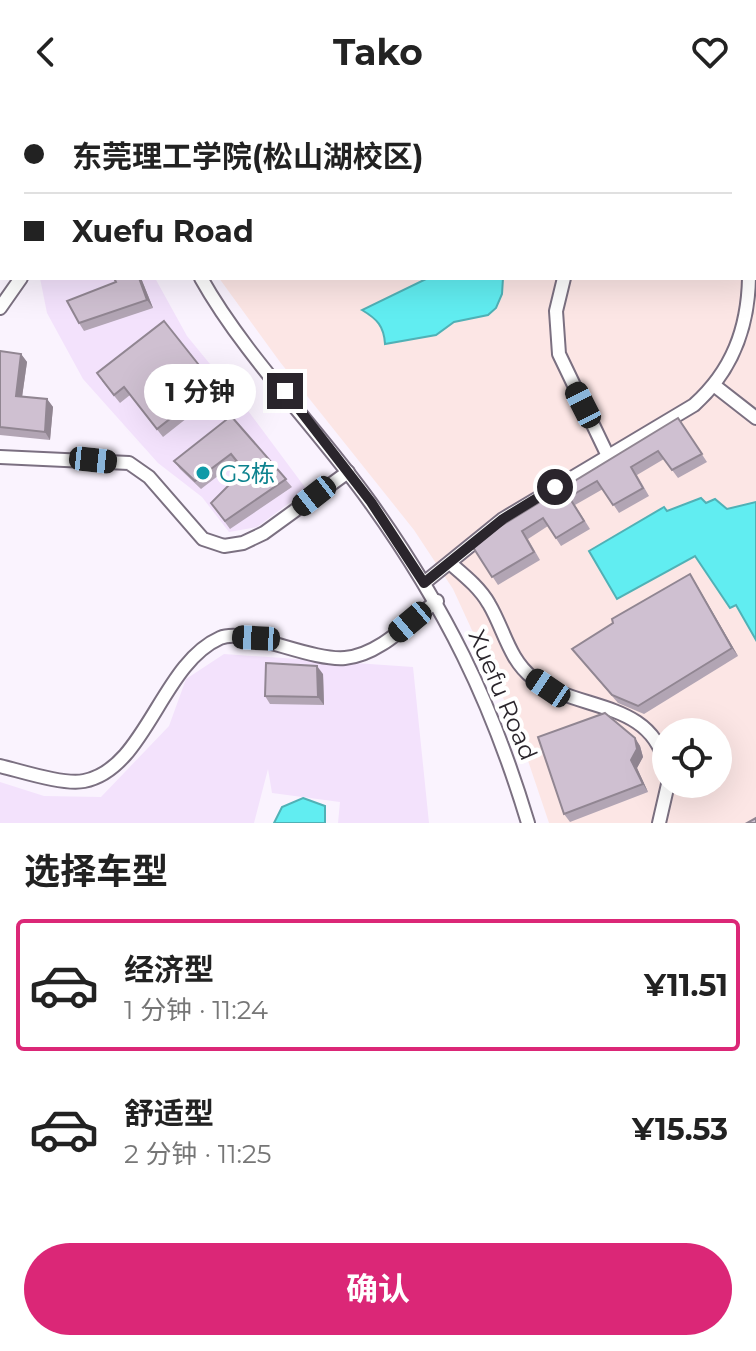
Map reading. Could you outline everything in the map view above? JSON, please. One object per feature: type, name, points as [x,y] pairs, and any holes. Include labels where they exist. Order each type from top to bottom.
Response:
[{"type":"street","points":[[0,308],[20,280]]},
{"type":"street","name":"Xuefu Road","points":[[203,280],[348,472],[437,601],[487,702],[528,823]]},
{"type":"street","points":[[564,280],[556,311],[559,354],[608,456]]},
{"type":"street","points":[[424,583],[503,519],[694,405],[715,386],[731,361],[743,329],[749,280]]},
{"type":"street","points":[[715,386],[756,418]]},
{"type":"street","points":[[0,457],[129,463],[149,477],[203,539],[224,546],[243,543],[264,533],[348,472]]},
{"type":"street","points":[[451,564],[476,586],[490,605],[517,662],[530,676],[570,697],[624,712],[644,726],[652,736]]},
{"type":"street","points":[[0,766],[83,781],[114,766],[151,719],[173,680],[201,650],[222,637],[256,638],[284,649],[346,658],[390,638],[437,601]]},
{"type":"street","points":[[659,823],[665,798]]},
{"type":"shaded area","points":[[40,280],[156,280],[187,336],[307,490],[257,527],[229,532],[202,497],[158,463],[83,379],[47,313]]},
{"type":"shaded area","points":[[220,280],[756,280],[756,823],[549,823],[517,728],[453,589],[414,530],[280,362]]},
{"type":"shaded area","points":[[224,654],[413,667],[429,823],[338,823],[340,802],[272,793],[268,769],[254,823],[0,823],[0,782],[44,796],[101,797],[169,726],[186,679]]},
{"type":"water","points":[[424,280],[503,280],[502,294],[496,308],[488,315],[454,322],[436,335],[385,344],[379,324],[362,310]]},
{"type":"water","points":[[701,498],[706,503],[715,499],[727,509],[756,502],[756,640],[736,605],[730,608],[695,556],[617,599],[589,551],[664,507],[667,511]]},
{"type":"water","points":[[303,798],[325,806],[325,823],[274,823],[282,807]]},
{"type":"building","points":[[140,280],[147,300],[79,323],[67,301],[116,282]]},
{"type":"building","points":[[164,321],[214,384],[157,429],[124,387],[114,395],[97,373]]},
{"type":"building","points":[[0,351],[21,354],[16,396],[47,399],[45,432],[0,427]]},
{"type":"building","name":"G3栋","points":[[231,416],[286,479],[225,521],[211,503],[244,470],[231,454],[195,481],[174,461]]},
{"type":"building","points":[[678,418],[702,454],[672,470],[658,451],[631,467],[643,488],[613,505],[597,481],[569,497],[584,521],[556,538],[543,518],[522,531],[534,552],[492,577],[471,544]]},
{"type":"building","points":[[690,574],[732,648],[638,706],[612,695],[572,649],[613,623],[612,619]]},
{"type":"building","points":[[266,663],[317,666],[318,697],[265,696]]},
{"type":"building","points":[[605,713],[635,738],[637,749],[631,760],[643,784],[564,814],[538,737]]},
{"type":"place","name":"G3栋","points":[[203,473]]},
{"type":"route","points":[[285,391],[371,502],[424,583],[451,564],[471,542],[555,487]]}]
